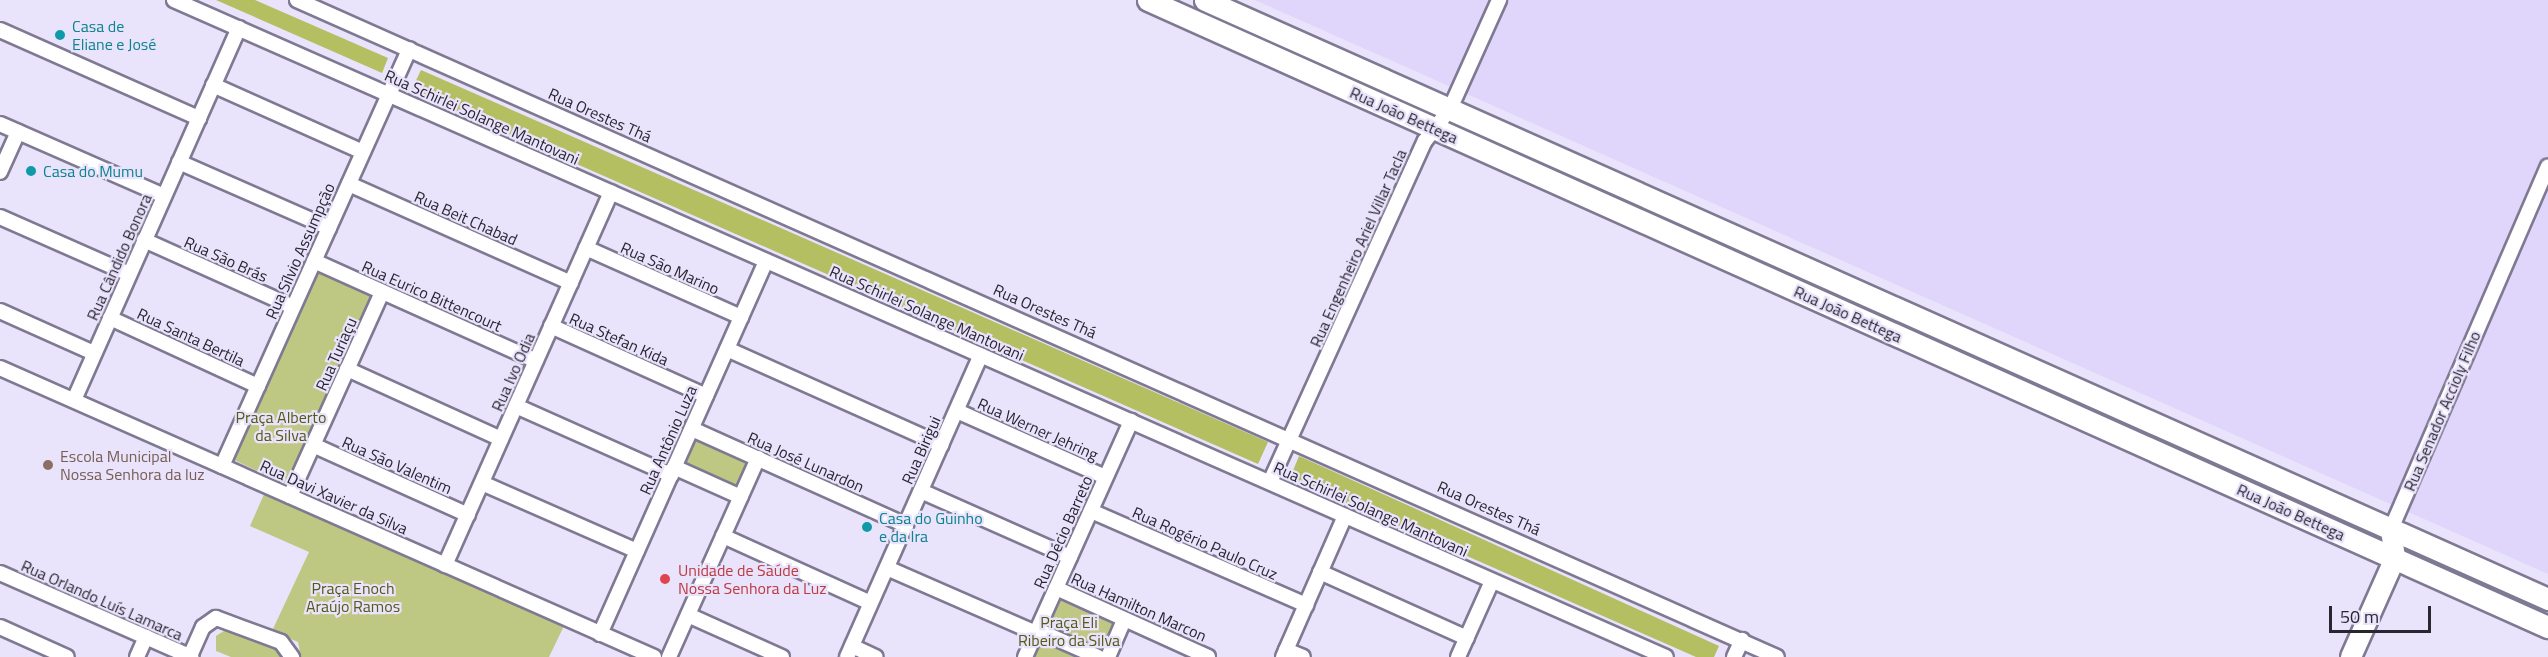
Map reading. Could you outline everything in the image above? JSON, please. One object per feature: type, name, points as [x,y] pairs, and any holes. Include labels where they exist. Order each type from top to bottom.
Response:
[{"type":"main road","name":"Rua João Bettega","points":[[1148,0],[2548,627]]},
{"type":"main road","name":"Rua João Bettega","points":[[1205,0],[2548,599]]},
{"type":"main road","points":[[1915,344],[1925,321]]},
{"type":"main road","points":[[1944,356],[1953,333]]},
{"type":"street","name":"Rua Schirlei Solange Mantovani","points":[[174,0],[1666,657]]},
{"type":"street","name":"Rua Orestes Thá","points":[[297,0],[1290,437],[1777,657]]},
{"type":"street","name":"Rua Engenheiro Ariel Villar Tacla","points":[[1270,482],[1432,127],[1450,109],[1499,0]]},
{"type":"street","name":"Rua Cândido Bonora","points":[[74,400],[238,28]]},
{"type":"street","points":[[0,30],[198,118]]},
{"type":"street","name":"Rua Sílvio Assumpção","points":[[222,466],[409,49]]},
{"type":"street","points":[[213,85],[363,152]]},
{"type":"street","points":[[0,124],[164,196]]},
{"type":"street","points":[[0,172],[18,132]]},
{"type":"street","points":[[179,162],[329,228]]},
{"type":"street","name":"Rua Senador Accioly Filho","points":[[2391,529],[2548,167]]},
{"type":"street","name":"Rua Beit Chabad","points":[[349,184],[570,283]]},
{"type":"street","name":"Rua Ivo Odia","points":[[446,565],[611,192]]},
{"type":"street","points":[[0,217],[129,274]]},
{"type":"street","name":"Rua São Brás","points":[[144,240],[293,307]]},
{"type":"street","name":"Rua São Marino","points":[[586,248],[741,318]]},
{"type":"street","name":"Rua Eurico Bittencourt","points":[[314,261],[536,361]]},
{"type":"street","name":"Rua Antônio Luza","points":[[600,633],[766,261]]},
{"type":"street","name":"Rua Turiaçu","points":[[290,496],[382,292]]},
{"type":"street","points":[[0,311],[94,353]]},
{"type":"street","name":"Rua Santa Bertila","points":[[110,318],[258,386]]},
{"type":"street","name":"Rua Stefan Kida","points":[[551,327],[706,396]]},
{"type":"street","points":[[727,349],[942,445]]},
{"type":"street","name":"Rua Birigui","points":[[850,652],[981,356]]},
{"type":"street","name":"Rua Davi Xavier da Silva","points":[[0,368],[654,657]]},
{"type":"street","points":[[347,369],[501,439]]},
{"type":"street","points":[[516,406],[741,497]]},
{"type":"street","name":"Rua Werner Jehring","points":[[957,411],[1106,477]]},
{"type":"street","name":"Rua Décio Barreto","points":[[1025,657],[1131,421]]},
{"type":"street","name":"Rua José Lunardon","points":[[692,429],[906,525]]},
{"type":"street","name":"Rua São Valentim","points":[[313,445],[468,515]]},
{"type":"street","points":[[669,657],[758,458]]},
{"type":"street","points":[[482,483],[637,551]]},
{"type":"street","points":[[921,491],[1070,557]]},
{"type":"street","name":"Rua Rogério Paulo Cruz","points":[[1091,511],[1306,605]]},
{"type":"street","points":[[1303,657],[1284,653],[1345,516]]},
{"type":"street","points":[[2351,657],[2395,558],[2391,529]]},
{"type":"street","points":[[723,536],[871,603]]},
{"type":"street","points":[[887,568],[1098,657]]},
{"type":"street","points":[[1320,572],[1467,638]]},
{"type":"street","name":"Rua Orlando Luís Lamarca","points":[[0,573],[190,657]]},
{"type":"street","points":[[1458,657],[1492,581]]},
{"type":"street","name":"Rua Hamilton Marcon","points":[[1056,588],[1208,657]]},
{"type":"street","points":[[688,615],[782,657]]},
{"type":"street","points":[[190,657],[203,627],[216,618],[281,642],[292,657]]},
{"type":"street","points":[[1108,657],[1125,620]]},
{"type":"street","points":[[0,627],[67,657]]},
{"type":"street","points":[[137,657],[146,637]]},
{"type":"street","points":[[1734,657],[1742,640]]},
{"type":"street","points":[[850,652],[876,657]]},
{"type":"shaded area","points":[[1255,0],[2548,0],[2548,574]]},
{"type":"green space","points":[[216,0],[255,0],[388,58],[382,73]]},
{"type":"green space","points":[[421,70],[1268,442],[1258,464],[411,91]]},
{"type":"green space","name":"Praça Alberto da Silva","points":[[317,269],[375,296],[290,486],[232,459]]},
{"type":"green space","points":[[693,437],[750,463],[738,489],[682,463]]},
{"type":"green space","points":[[1299,456],[1719,646],[1714,657],[1696,657],[1290,478]]},
{"type":"green space","name":"Praça Enoch Araújo Ramos","points":[[265,492],[564,626],[549,657],[301,657],[298,642],[272,631],[309,552],[250,526]]},
{"type":"green space","name":"Praça Eli Ribeiro da Silva","points":[[1056,598],[1117,625],[1103,657],[1029,657]]},
{"type":"green space","points":[[227,629],[281,652],[286,657],[231,657],[216,651],[216,636]]},
{"type":"place","name":"Casa de Eliane e José","points":[[60,35]]},
{"type":"place","name":"Casa do Mumu","points":[[31,171]]},
{"type":"place","name":"Escola Municipal Nossa Senhora da luz","points":[[48,465]]},
{"type":"place","name":"Casa do Guinho e da Ira","points":[[867,527]]},
{"type":"place","name":"Unidade de Saúde Nossa Senhora da Luz","points":[[665,579]]}]
